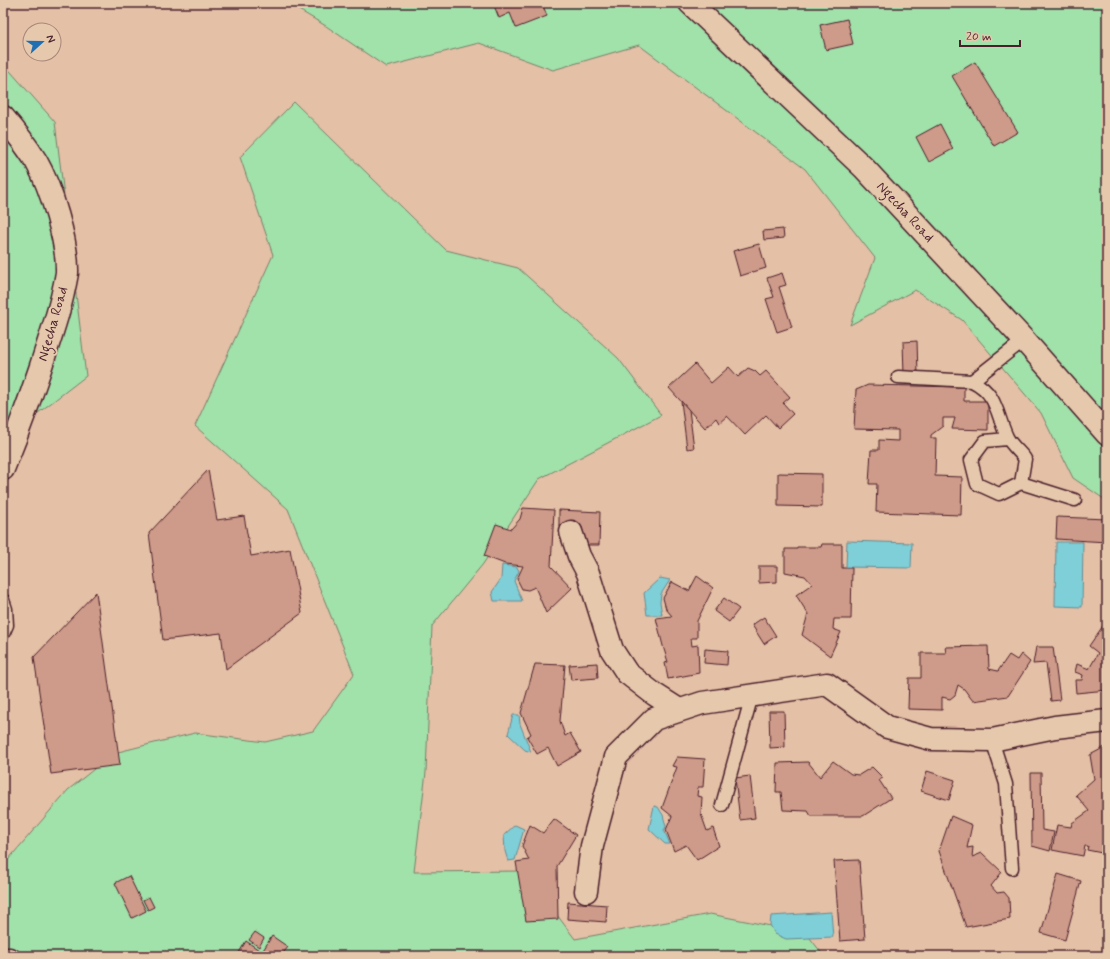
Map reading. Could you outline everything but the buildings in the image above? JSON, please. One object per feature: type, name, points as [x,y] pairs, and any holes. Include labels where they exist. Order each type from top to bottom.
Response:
[{"type":"street","name":"Ngecha Road","points":[[690,3],[864,168],[1024,340],[1107,434]]},
{"type":"street","name":"Ngecha Road","points":[[3,117],[24,143],[36,162],[46,183],[57,215],[65,248],[67,274],[61,304],[40,370],[3,469]]},
{"type":"street","points":[[571,532],[588,573],[612,650],[627,673],[654,694],[679,710]]},
{"type":"street","points":[[586,891],[592,846],[616,757],[654,719],[679,710],[702,703],[827,684],[887,726],[931,739],[992,740],[1055,727],[1107,721]]},
{"type":"lane","points":[[972,381],[1024,340]]},
{"type":"lane","points":[[898,377],[972,381],[981,385],[995,404],[1007,439],[1025,459],[1021,483]]},
{"type":"lane","points":[[1007,439],[985,441],[970,460],[977,484],[999,494],[1021,483],[1075,500]]},
{"type":"lane","points":[[3,600],[6,609],[7,625],[3,634]]},
{"type":"lane","points":[[722,804],[752,695]]},
{"type":"lane","points":[[992,740],[1006,784],[1012,868]]},
{"type":"lane","points":[[3,954],[10,954],[14,956]]},
{"type":"green space","points":[[287,3],[1107,3],[1107,501],[1073,478],[1041,413],[962,320],[915,290],[850,325],[875,258],[805,169],[639,45],[553,70],[479,43],[386,67],[326,26]]},
{"type":"green space","points":[[3,63],[55,122],[86,376],[3,440]]},
{"type":"green space","points":[[294,102],[446,250],[518,268],[618,358],[661,415],[539,479],[483,564],[432,626],[426,772],[414,872],[524,871],[575,939],[710,914],[806,933],[824,956],[3,956],[3,862],[7,861],[68,790],[114,753],[195,733],[265,742],[313,731],[354,674],[288,509],[195,426],[273,255],[240,157]]},
{"type":"water","points":[[847,541],[912,543],[911,568],[846,567]]},
{"type":"water","points":[[1056,542],[1083,542],[1082,607],[1055,606]]},
{"type":"water","points":[[502,565],[517,567],[519,571],[514,581],[522,601],[494,601],[492,592],[501,579]]},
{"type":"water","points":[[660,578],[670,580],[661,594],[660,602],[662,615],[647,615],[644,593]]},
{"type":"water","points":[[513,715],[519,715],[520,724],[531,752],[525,750],[508,734]]},
{"type":"water","points":[[654,806],[658,807],[663,815],[666,827],[664,830],[670,844],[665,844],[649,829]]},
{"type":"water","points":[[515,825],[524,829],[515,860],[508,861],[505,851],[504,835]]},
{"type":"water","points":[[831,912],[833,937],[786,939],[775,934],[770,925],[771,916]]}]
